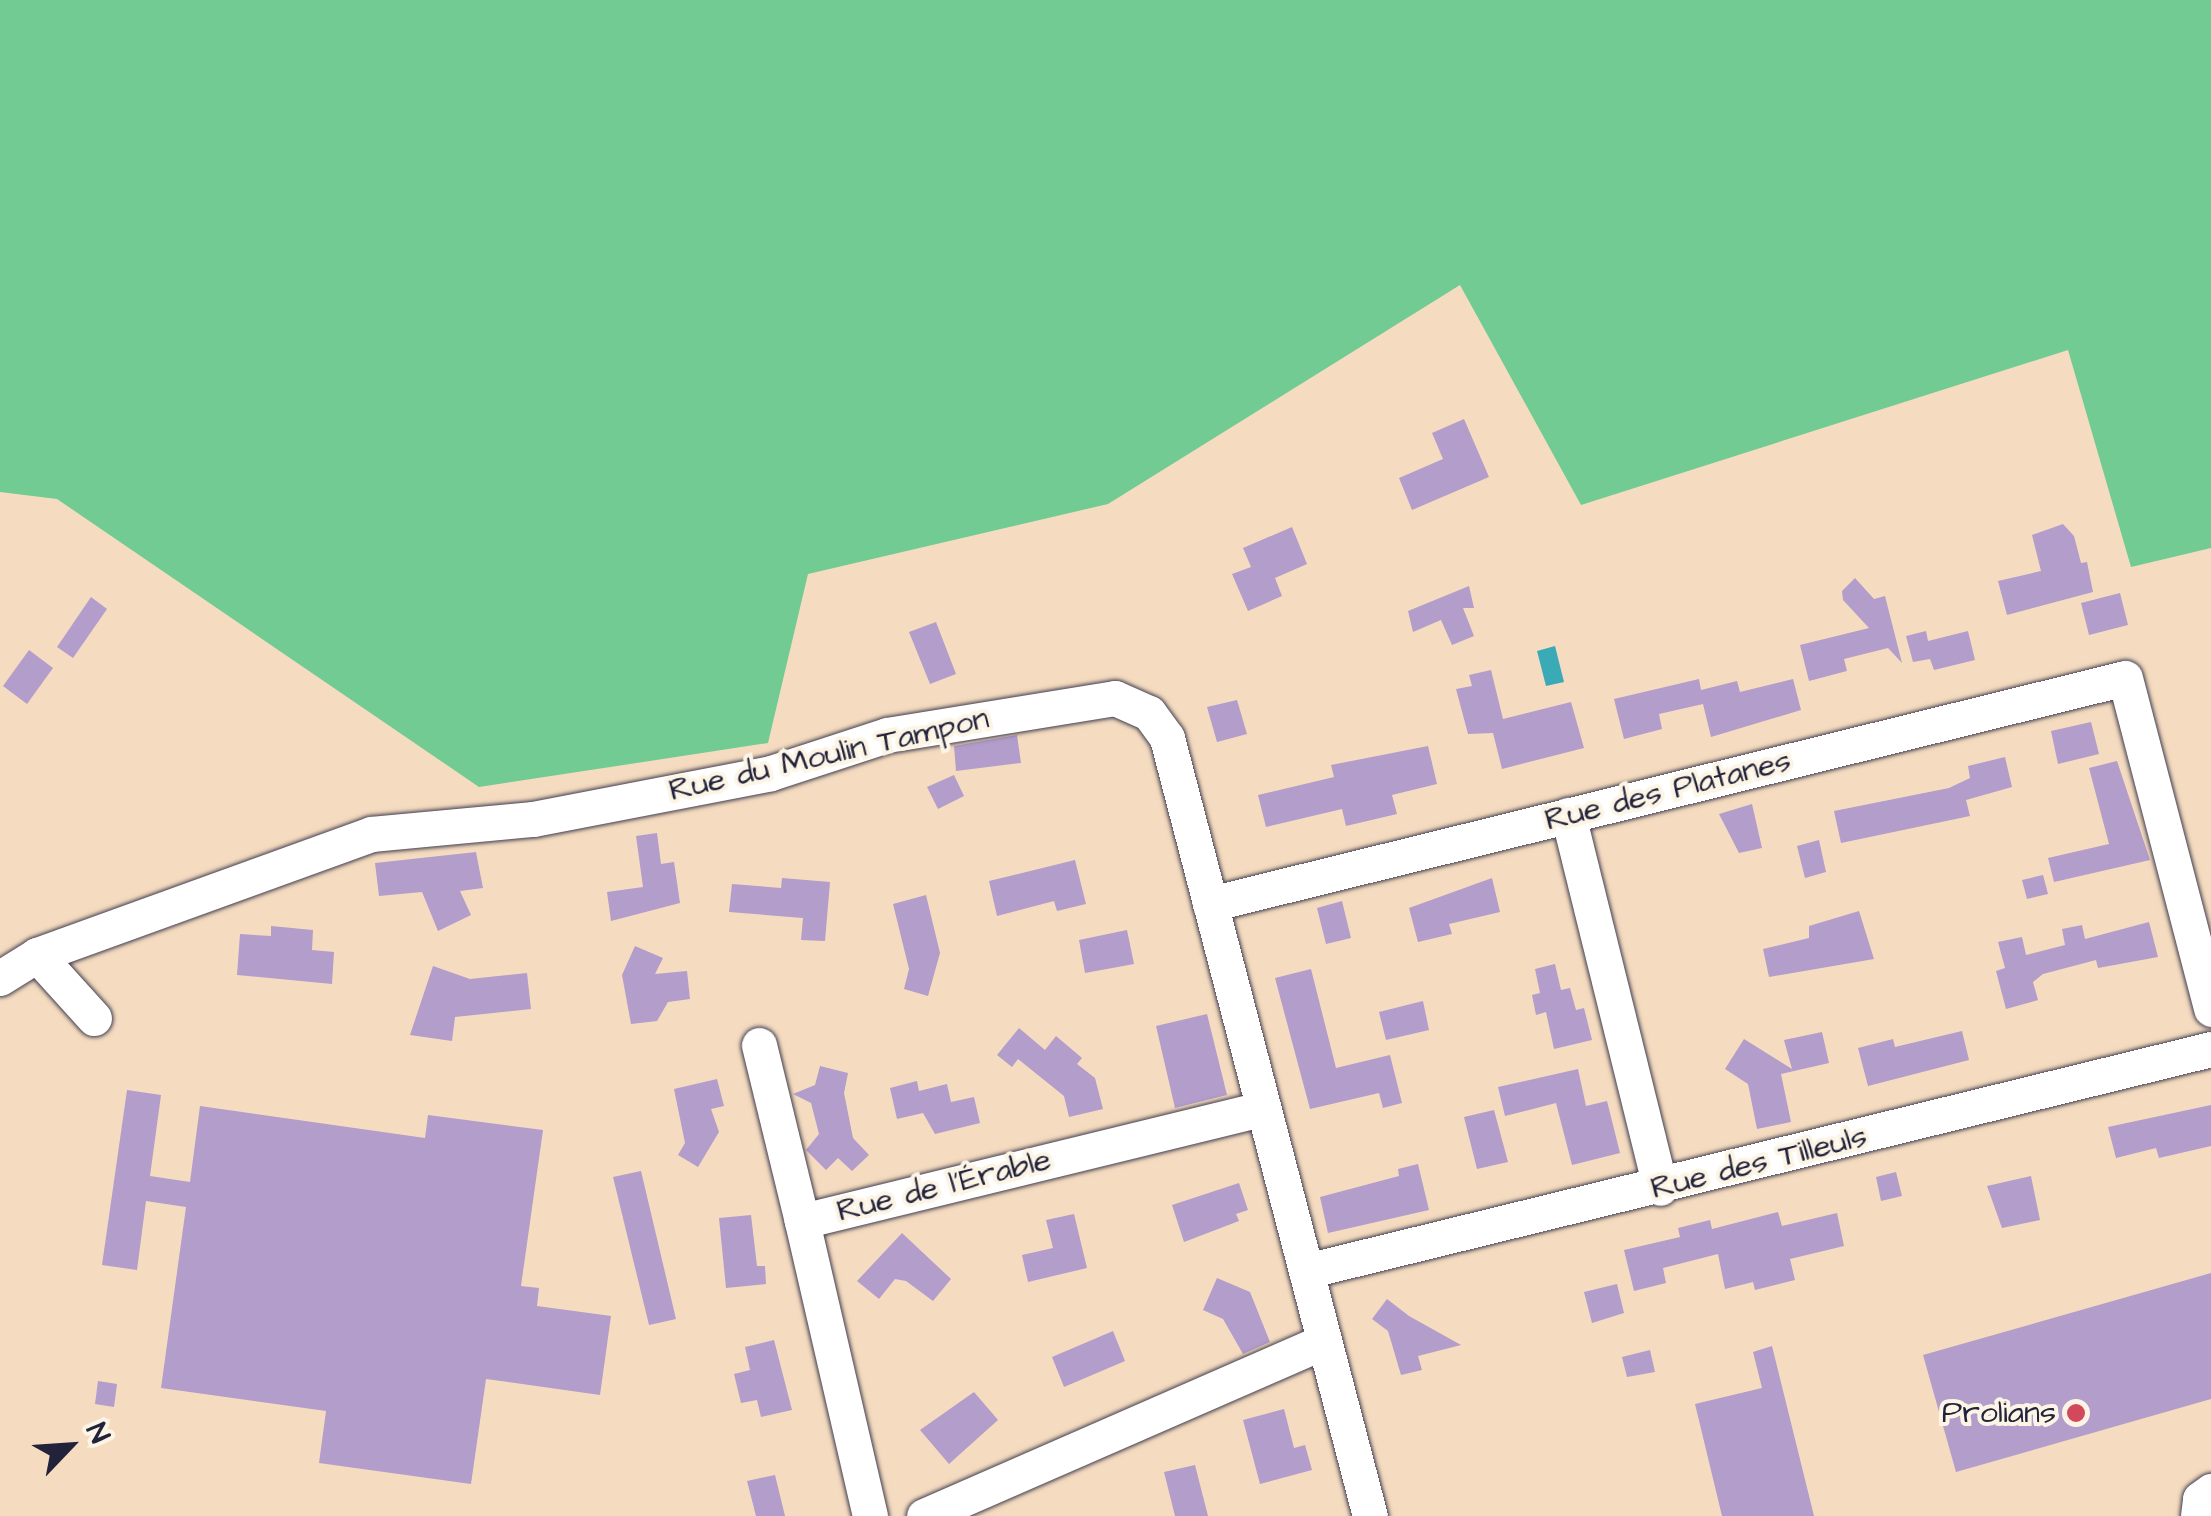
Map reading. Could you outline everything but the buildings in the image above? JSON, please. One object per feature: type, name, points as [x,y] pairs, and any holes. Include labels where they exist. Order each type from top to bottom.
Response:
[{"type":"street","name":"Rue des Platanes","points":[[1210,904],[2125,678],[2211,1009]]},
{"type":"street","name":"Rue du Moulin Tampon","points":[[0,978],[37,955],[371,834],[533,819],[771,773],[887,735],[1115,698],[1149,713],[1168,738],[1370,1516]]},
{"type":"street","points":[[1568,815],[1660,1188]]},
{"type":"street","points":[[37,955],[94,1018]]},
{"type":"street","points":[[759,1046],[802,1221]]},
{"type":"street","name":"Rue des Tilleuls","points":[[1306,1270],[1660,1188],[2211,1049]]},
{"type":"street","name":"Rue de l’Érable","points":[[870,1516],[802,1221],[1264,1109]]},
{"type":"street","points":[[924,1516],[1323,1342]]},
{"type":"street","points":[[2195,1516],[2200,1498],[2211,1491]]},
{"type":"green space","points":[[0,0],[2211,0],[2211,548],[2131,567],[2068,350],[1581,505],[1460,285],[1108,504],[808,574],[768,743],[479,787],[57,499],[0,492]]},
{"type":"water","points":[[1555,646],[1564,682],[1546,686],[1537,651]]},
{"type":"place","name":"Prolians","points":[[2076,1413]]}]
